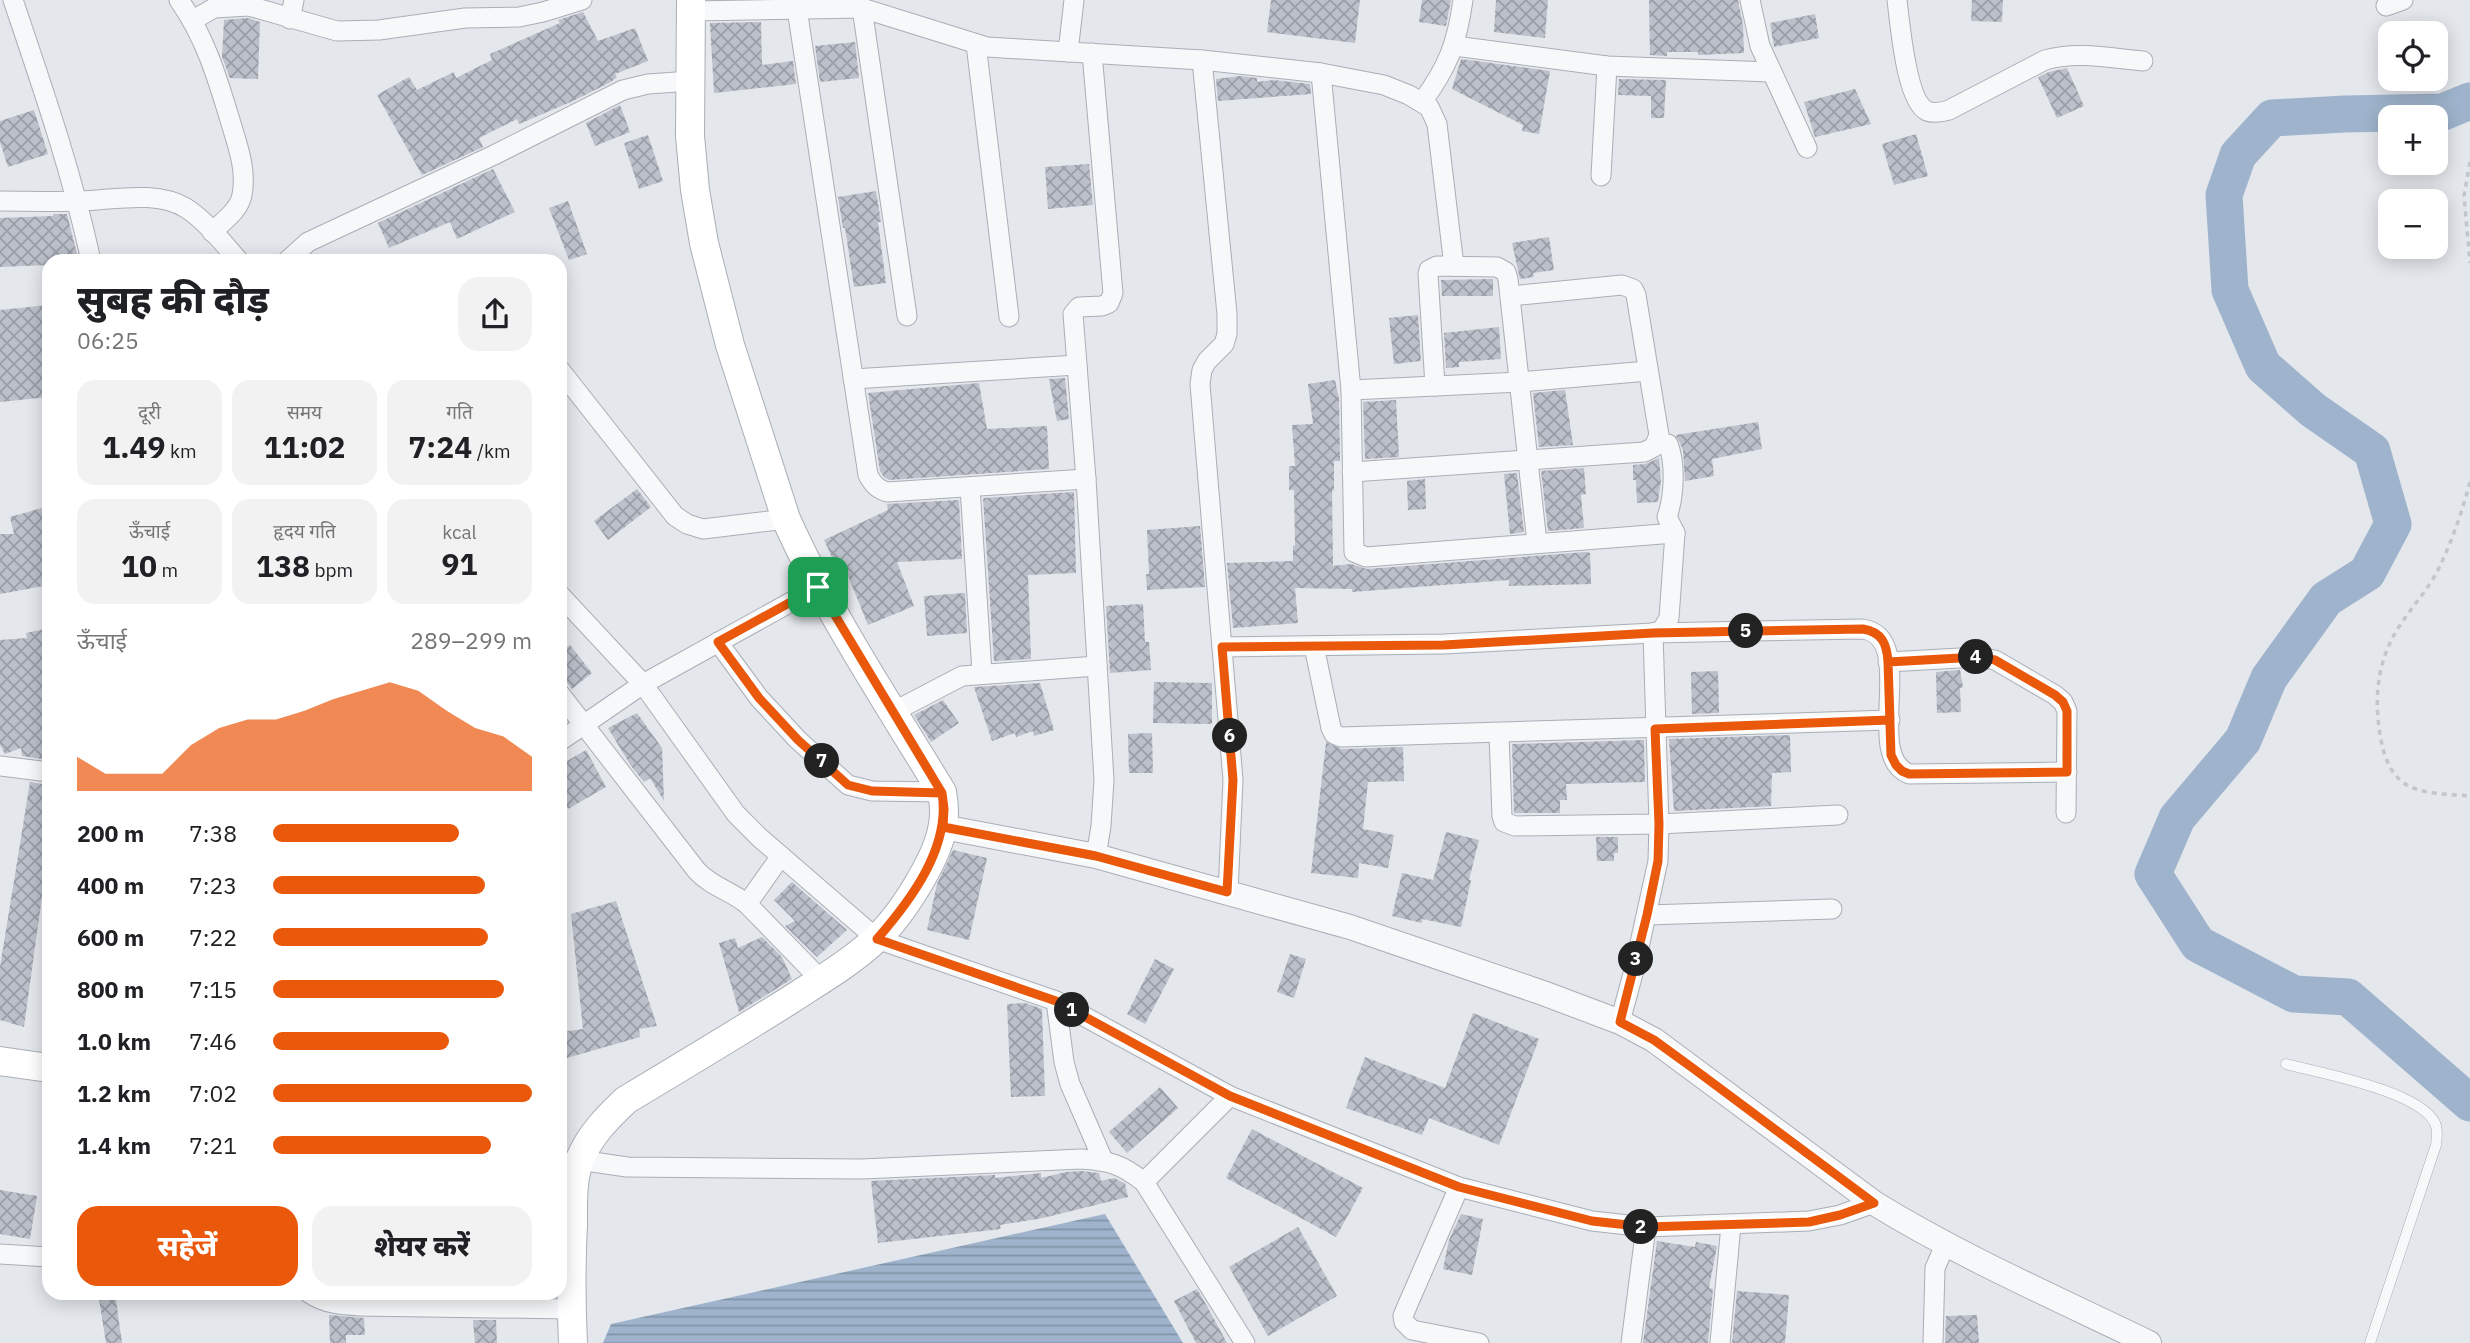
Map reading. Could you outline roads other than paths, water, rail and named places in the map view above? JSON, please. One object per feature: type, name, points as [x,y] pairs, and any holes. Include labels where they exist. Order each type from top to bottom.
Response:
[{"type":"main road","points":[[573,1343],[571,1309],[574,1185],[570,1158],[626,1100],[821,980],[877,939],[918,884],[935,851],[943,827],[942,793],[818,587],[786,519],[730,345],[704,243],[695,190],[691,149],[691,6]]},
{"type":"main road","points":[[0,1061],[42,1067]]},
{"type":"street","points":[[13,0],[78,201],[89,254]]},
{"type":"street","points":[[179,0],[193,20],[213,62],[242,159],[242,196],[236,210],[212,232]]},
{"type":"street","points":[[193,20],[214,8],[249,6],[292,10],[337,31],[379,30],[466,18],[519,17],[582,0]]},
{"type":"street","points":[[1068,52],[1074,0]]},
{"type":"street","points":[[1454,266],[1437,124],[1429,107],[1431,89],[1455,47],[1463,0]]},
{"type":"street","points":[[1750,0],[1760,46],[1808,148]]},
{"type":"street","points":[[1897,0],[1911,85],[1918,102],[1926,111],[1937,113],[1949,110],[2045,60],[2060,56],[2074,54],[2143,61]]},
{"type":"street","points":[[691,6],[892,8],[976,44],[1202,60],[1431,89]]},
{"type":"street","points":[[862,8],[907,316]]},
{"type":"street","points":[[797,9],[868,475],[872,484],[887,492],[1086,480]]},
{"type":"street","points":[[976,44],[1009,317]]},
{"type":"street","points":[[1455,47],[1607,66],[1771,72]]},
{"type":"street","points":[[1092,53],[1113,293],[1109,303],[1079,307],[1073,314],[1104,780],[1096,856]]},
{"type":"street","points":[[1202,60],[1227,314],[1224,344],[1207,361],[1202,370],[1200,384],[1233,780],[1227,892]]},
{"type":"street","points":[[1601,176],[1607,66]]},
{"type":"street","points":[[1321,73],[1351,390],[1354,552],[1366,557],[1675,533]]},
{"type":"street","points":[[295,254],[308,242],[494,155],[623,90],[648,84],[691,81]]},
{"type":"street","points":[[0,201],[140,198],[172,201],[187,209],[232,254]]},
{"type":"street","points":[[1435,386],[1428,274],[1433,267],[1497,267],[1503,270],[1508,279],[1537,543]]},
{"type":"street","points":[[1352,472],[1644,452],[1654,447],[1659,435],[1636,295],[1628,286],[1510,296]]},
{"type":"street","points":[[853,379],[1077,365]]},
{"type":"street","points":[[1351,390],[1520,382],[1648,371]]},
{"type":"street","points":[[567,379],[674,516],[703,529],[786,519]]},
{"type":"street","points":[[1653,633],[1662,630],[1669,618],[1675,533],[1667,517],[1672,503],[1671,453],[1668,444]]},
{"type":"street","points":[[970,486],[982,673]]},
{"type":"street","points":[[567,737],[643,684],[818,587]]},
{"type":"street","points":[[567,603],[643,684],[736,814],[877,939],[1056,1001],[1230,1096],[1459,1187],[1592,1221],[1646,1227],[1809,1222],[1874,1203]]},
{"type":"street","points":[[1222,647],[1444,645],[1653,633],[1872,630],[1885,642],[1891,755],[1902,771],[1909,774],[2067,772]]},
{"type":"street","points":[[1620,1022],[1658,861],[1653,633]]},
{"type":"street","points":[[718,642],[759,698],[798,740],[848,785],[872,791],[942,793]]},
{"type":"street","points":[[1314,646],[1331,728],[1334,734],[1341,737],[1890,720]]},
{"type":"street","points":[[1888,662],[1978,657],[1995,660],[2055,695],[2063,702],[2067,711],[2066,813]]},
{"type":"street","points":[[893,712],[962,676],[1097,666]]},
{"type":"street","points":[[567,703],[708,883],[734,894],[747,904],[821,980]]},
{"type":"street","points":[[1500,734],[1502,816],[1504,822],[1510,825],[1659,824],[1839,816]]},
{"type":"street","points":[[0,766],[42,771]]},
{"type":"street","points":[[943,827],[1096,856],[1227,892],[1350,928],[1544,993],[1620,1022],[1654,1040],[1874,1203],[1945,1244],[2149,1343]]},
{"type":"street","points":[[747,904],[781,856]]},
{"type":"street","points":[[1647,915],[1832,909]]},
{"type":"street","points":[[1056,1001],[1064,1062],[1070,1084],[1103,1160]]},
{"type":"street","points":[[1144,1182],[1230,1096]]},
{"type":"street","points":[[570,1158],[627,1167],[862,1169],[1103,1160],[1123,1166],[1144,1182],[1245,1343]]},
{"type":"street","points":[[1459,1187],[1403,1316],[1404,1322],[1412,1330],[1479,1343]]},
{"type":"street","points":[[1720,1343],[1731,1225]]},
{"type":"street","points":[[1631,1343],[1646,1227]]},
{"type":"street","points":[[1933,1343],[1935,1268],[1945,1244]]},
{"type":"street","points":[[0,1254],[42,1257]]},
{"type":"street","points":[[319,1300],[361,1306],[571,1309]]},
{"type":"lane","points":[[2286,1063],[2381,1088],[2411,1101],[2426,1113],[2437,1132],[2436,1145],[2370,1343]]},
{"type":"water","points":[[1105,1214],[1183,1343],[603,1343],[611,1324]]},
{"type":"waterway","points":[[2470,101],[2443,112],[2272,118],[2238,155],[2224,195],[2230,290],[2263,366],[2313,410],[2372,451],[2393,524],[2367,573],[2326,599],[2269,678],[2243,740],[2177,818],[2153,874],[2198,944],[2294,994],[2348,997],[2470,1103]]}]
